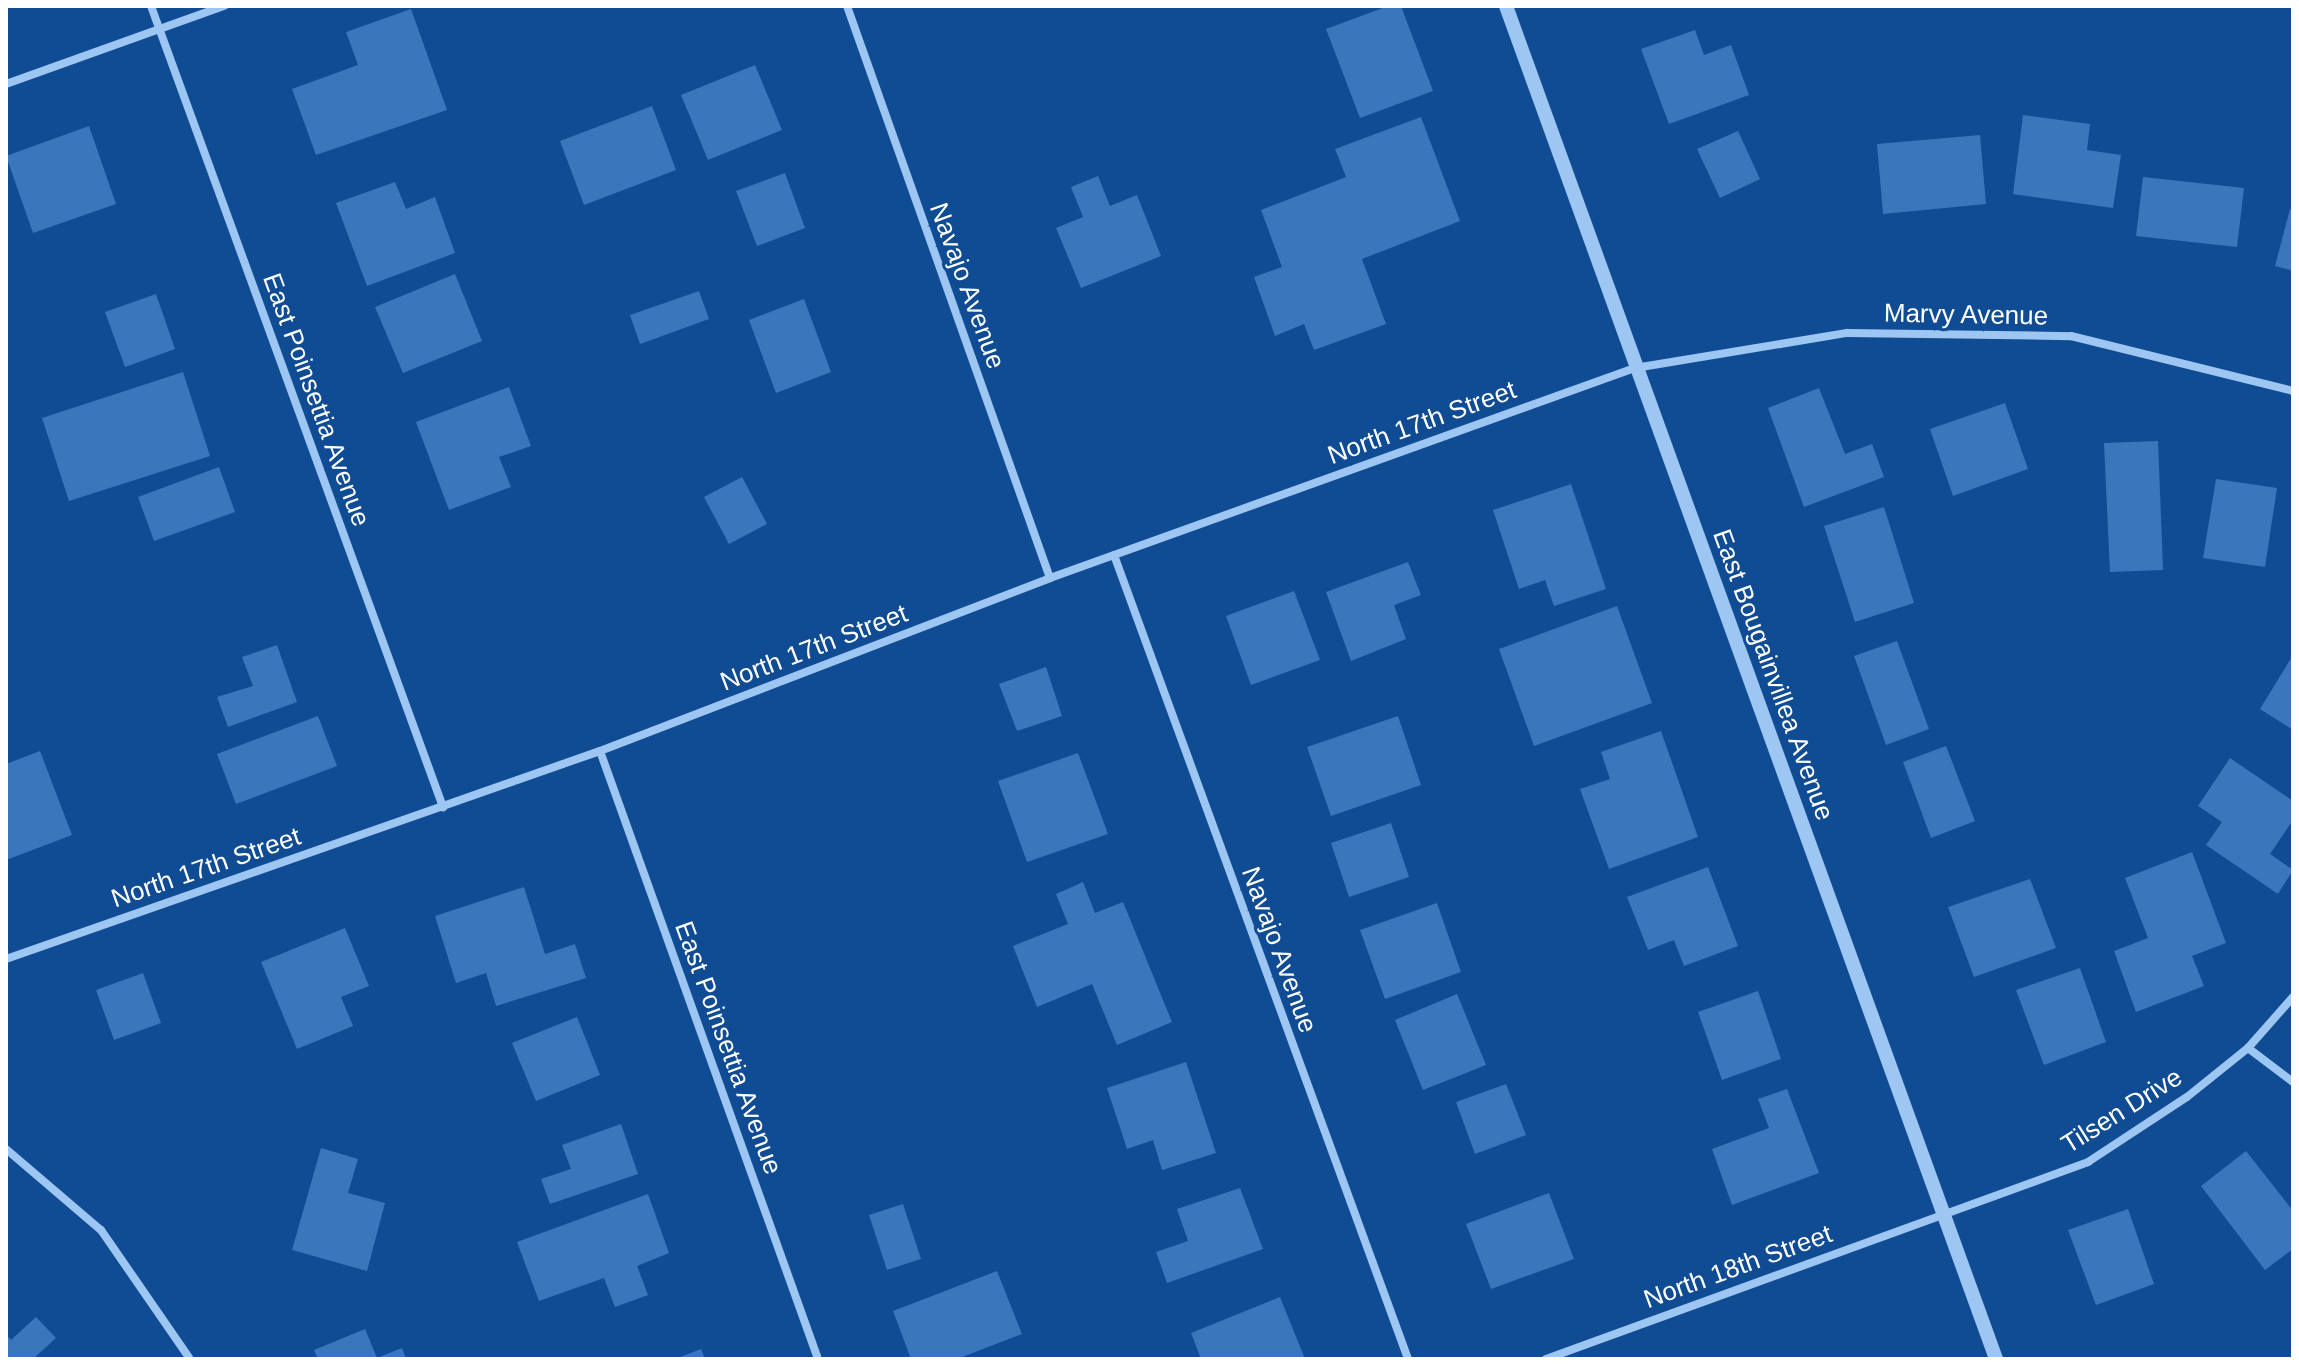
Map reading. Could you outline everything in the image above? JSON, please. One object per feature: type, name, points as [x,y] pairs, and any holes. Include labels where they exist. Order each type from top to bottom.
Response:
[{"type":"street","name":"East Poinsettia Avenue","points":[[151,6],[443,807]]},
{"type":"street","points":[[6,84],[224,6]]},
{"type":"street","name":"Navajo Avenue","points":[[847,6],[1050,578]]},
{"type":"street","name":"East Bougainvillea Avenue","points":[[1506,6],[1996,1359]]},
{"type":"street","name":"Marvy Avenue","points":[[1635,368],[1847,333],[2071,336],[2293,391]]},
{"type":"street","name":"North 17th Street","points":[[6,959],[600,751],[1050,578],[1635,368]]},
{"type":"street","name":"Navajo Avenue","points":[[1114,555],[1408,1359]]},
{"type":"street","name":"East Poinsettia Avenue","points":[[600,751],[818,1359]]},
{"type":"street","name":"Tilsen Drive","points":[[1944,1212],[2088,1162],[2187,1097],[2248,1048],[2293,997]]},
{"type":"street","points":[[2248,1048],[2293,1082]]},
{"type":"street","points":[[6,1149],[101,1230],[176,1331],[190,1359]]},
{"type":"street","name":"North 18th Street","points":[[1546,1359],[1944,1212]]},
{"type":"building","points":[[1388,6],[1401,6],[1433,91],[1360,118],[1326,29]]},
{"type":"building","points":[[411,9],[447,110],[316,155],[292,89],[358,65],[346,32]]},
{"type":"building","points":[[1695,30],[1704,55],[1731,45],[1749,95],[1669,124],[1641,49]]},
{"type":"building","points":[[755,65],[782,130],[708,160],[681,95]]},
{"type":"building","points":[[652,106],[676,170],[584,205],[560,141]]},
{"type":"building","points":[[2023,115],[2090,124],[2087,150],[2121,155],[2113,208],[2013,194]]},
{"type":"building","points":[[1421,117],[1460,221],[1362,259],[1386,324],[1314,350],[1304,324],[1275,336],[1254,277],[1282,267],[1261,210],[1346,177],[1335,149]]},
{"type":"building","points":[[89,126],[116,204],[33,233],[6,156]]},
{"type":"building","points":[[1738,131],[1760,179],[1720,198],[1697,149]]},
{"type":"building","points":[[1980,135],[1986,204],[1883,214],[1877,144]]},
{"type":"building","points":[[785,173],[805,228],[757,246],[736,191]]},
{"type":"building","points":[[1098,176],[1110,206],[1137,195],[1161,256],[1081,288],[1056,228],[1083,217],[1071,187]]},
{"type":"building","points":[[2143,177],[2244,188],[2237,247],[2136,236]]},
{"type":"building","points":[[395,182],[406,209],[435,197],[455,253],[367,286],[336,203]]},
{"type":"building","points":[[2290,209],[2293,210],[2293,271],[2275,266]]},
{"type":"building","points":[[455,274],[482,341],[403,373],[375,307]]},
{"type":"building","points":[[699,291],[709,319],[640,344],[630,315]]},
{"type":"building","points":[[156,294],[175,349],[125,367],[105,312]]},
{"type":"building","points":[[804,299],[831,372],[776,393],[749,320]]},
{"type":"building","points":[[183,372],[210,456],[69,501],[42,418]]},
{"type":"building","points":[[509,387],[531,446],[499,457],[511,487],[449,510],[416,422]]},
{"type":"building","points":[[1819,388],[1845,454],[1872,444],[1884,477],[1804,507],[1768,408]]},
{"type":"building","points":[[2005,403],[2028,469],[1953,496],[1930,429]]},
{"type":"building","points":[[2158,441],[2163,570],[2110,572],[2104,443]]},
{"type":"building","points":[[219,467],[235,512],[154,541],[138,497]]},
{"type":"building","points":[[742,477],[767,524],[729,544],[704,497]]},
{"type":"building","points":[[2216,479],[2277,488],[2265,567],[2203,558]]},
{"type":"building","points":[[1571,484],[1606,589],[1554,606],[1545,580],[1519,589],[1493,510]]},
{"type":"building","points":[[1884,507],[1914,603],[1855,622],[1824,526]]},
{"type":"building","points":[[1408,562],[1421,595],[1394,605],[1406,639],[1351,661],[1326,592]]},
{"type":"building","points":[[1294,591],[1320,660],[1251,685],[1226,616]]},
{"type":"building","points":[[1617,606],[1652,703],[1534,746],[1499,649]]},
{"type":"building","points":[[1897,641],[1929,729],[1886,745],[1854,656]]},
{"type":"building","points":[[277,645],[297,702],[228,727],[217,697],[253,686],[242,657]]},
{"type":"building","points":[[2293,655],[2293,730],[2260,709]]},
{"type":"building","points":[[1046,667],[1062,716],[1017,731],[999,684]]},
{"type":"building","points":[[318,716],[337,766],[236,804],[217,754]]},
{"type":"building","points":[[1398,716],[1421,785],[1331,816],[1307,747]]},
{"type":"building","points":[[1661,731],[1698,837],[1609,869],[1580,789],[1610,779],[1601,752]]},
{"type":"building","points":[[1946,746],[1975,821],[1931,838],[1903,762]]},
{"type":"building","points":[[40,751],[72,835],[6,860],[6,764]]},
{"type":"building","points":[[1078,753],[1108,834],[1027,862],[998,781]]},
{"type":"building","points":[[2230,758],[2293,801],[2293,820],[2270,854],[2293,870],[2278,894],[2206,845],[2222,822],[2198,806]]},
{"type":"building","points":[[1391,823],[1409,877],[1349,897],[1331,843]]},
{"type":"building","points":[[2192,852],[2226,943],[2192,956],[2204,986],[2136,1012],[2114,951],[2148,938],[2125,878]]},
{"type":"building","points":[[1708,867],[1738,946],[1684,966],[1674,940],[1648,950],[1627,897]]},
{"type":"building","points":[[2030,879],[2056,948],[1974,977],[1948,907]]},
{"type":"building","points":[[1083,882],[1095,913],[1123,902],[1172,1022],[1117,1045],[1092,984],[1037,1007],[1013,946],[1068,924],[1056,894]]},
{"type":"building","points":[[524,887],[545,954],[575,944],[586,978],[496,1006],[486,973],[456,983],[435,916]]},
{"type":"building","points":[[1437,903],[1461,972],[1385,999],[1360,930]]},
{"type":"building","points":[[345,928],[369,986],[341,997],[353,1026],[297,1049],[261,962]]},
{"type":"building","points":[[2080,968],[2106,1042],[2044,1065],[2016,990]]},
{"type":"building","points":[[143,973],[161,1023],[114,1040],[96,990]]},
{"type":"building","points":[[1758,991],[1781,1059],[1722,1080],[1698,1012]]},
{"type":"building","points":[[1457,994],[1486,1065],[1423,1090],[1395,1020]]},
{"type":"building","points":[[577,1017],[600,1075],[536,1101],[512,1043]]},
{"type":"building","points":[[1186,1062],[1216,1153],[1162,1170],[1153,1140],[1127,1149],[1107,1088]]},
{"type":"building","points":[[1506,1084],[1526,1135],[1475,1154],[1456,1102]]},
{"type":"building","points":[[1787,1089],[1819,1173],[1732,1205],[1712,1149],[1769,1128],[1758,1099]]},
{"type":"building","points":[[621,1124],[638,1174],[550,1204],[541,1179],[571,1169],[562,1145]]},
{"type":"building","points":[[321,1148],[358,1159],[348,1193],[385,1203],[367,1271],[292,1250]]},
{"type":"building","points":[[2246,1151],[2293,1211],[2293,1249],[2265,1270],[2201,1186]]},
{"type":"building","points":[[1240,1188],[1263,1249],[1167,1283],[1156,1252],[1188,1241],[1177,1209]]},
{"type":"building","points":[[1549,1193],[1574,1259],[1491,1289],[1466,1224]]},
{"type":"building","points":[[648,1194],[669,1253],[637,1266],[648,1295],[615,1307],[604,1278],[539,1301],[517,1242]]},
{"type":"building","points":[[903,1204],[921,1259],[887,1270],[869,1215]]},
{"type":"building","points":[[2128,1209],[2154,1284],[2096,1305],[2068,1230]]},
{"type":"building","points":[[997,1271],[1022,1334],[957,1359],[911,1359],[893,1311]]},
{"type":"building","points":[[1280,1297],[1305,1359],[1201,1359],[1191,1333]]},
{"type":"building","points":[[36,1317],[56,1338],[33,1359],[6,1359],[6,1334],[11,1340]]},
{"type":"building","points":[[365,1329],[377,1358],[402,1348],[406,1359],[318,1359],[314,1350]]},
{"type":"building","points":[[701,1349],[705,1359],[675,1359]]}]
